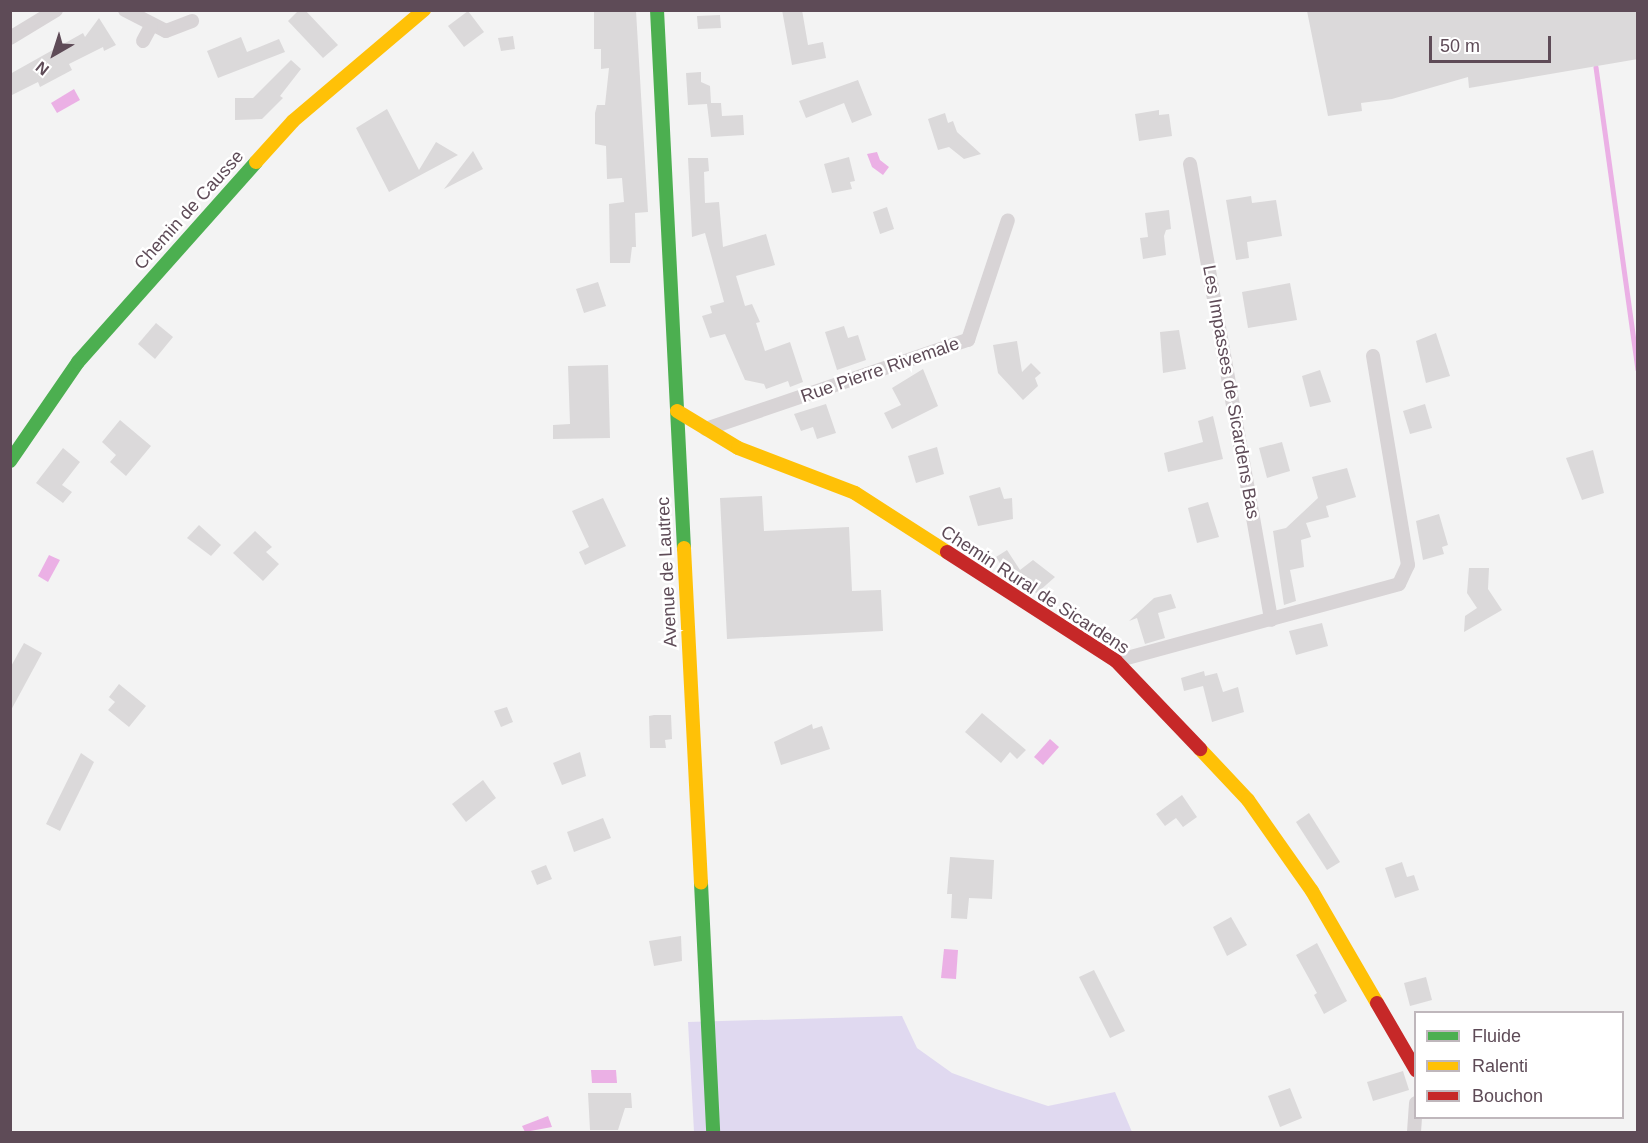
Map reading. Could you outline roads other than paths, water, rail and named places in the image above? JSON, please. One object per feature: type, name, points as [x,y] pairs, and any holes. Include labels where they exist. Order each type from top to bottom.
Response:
[{"type":"street","points":[[125,10],[151,26],[166,31],[192,21]]},
{"type":"street","name":"Chemin de Causse","points":[[10,460],[78,362],[293,121],[424,10]]},
{"type":"street","name":"Avenue de Lautrec","points":[[657,10],[713,1132]]},
{"type":"street","points":[[10,38],[53,11]]},
{"type":"street","points":[[143,41],[151,26]]},
{"type":"street","name":"Les Impasses de Sicardens Bas","points":[[1190,164],[1271,620]]},
{"type":"street","name":"Rue Pierre Rivemale","points":[[706,429],[968,340],[1008,220]]},
{"type":"street","points":[[1116,661],[1399,584],[1408,565],[1373,356]]},
{"type":"street","name":"Chemin Rural de Sicardens","points":[[677,411],[738,448],[855,493],[1116,661],[1248,800],[1312,891],[1414,1067]]},
{"type":"waterway","points":[[1596,67],[1638,369]]}]
